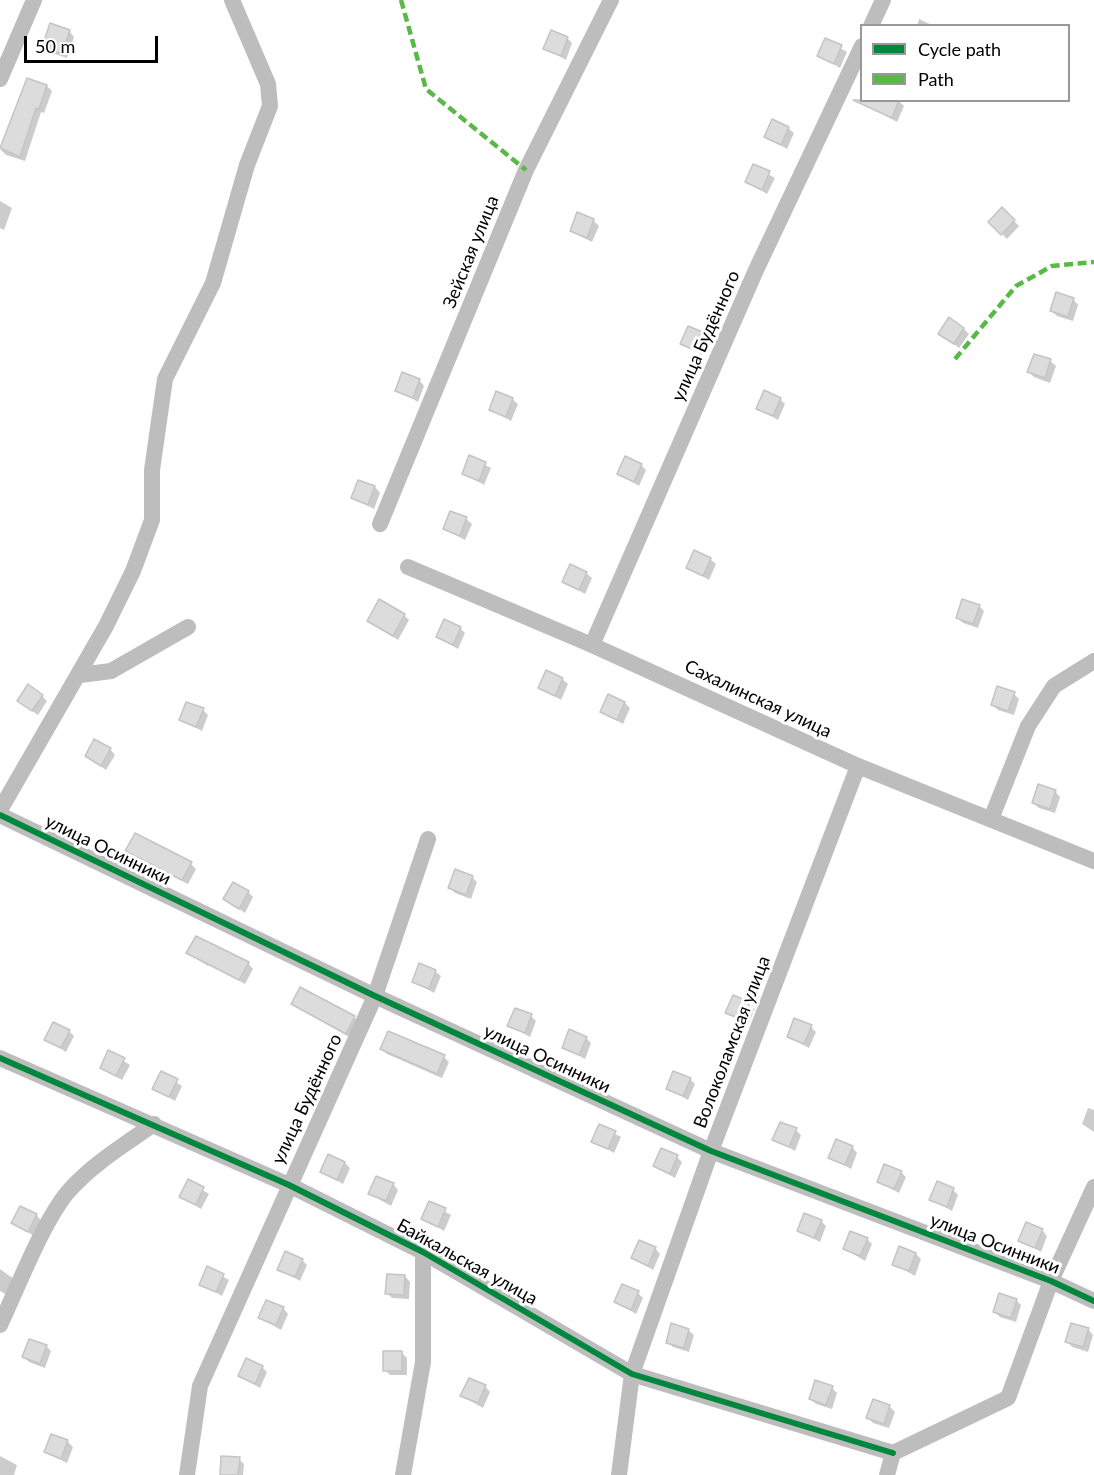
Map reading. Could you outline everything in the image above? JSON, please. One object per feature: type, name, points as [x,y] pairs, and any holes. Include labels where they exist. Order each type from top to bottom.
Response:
[{"type":"street","points":[[0,79],[34,0]]},
{"type":"street","points":[[0,812],[80,675],[133,571],[152,520],[152,470],[165,379],[213,283],[247,165],[270,106],[268,84],[232,0]]},
{"type":"street","name":"Зейская улица","points":[[380,524],[526,170],[611,0]]},
{"type":"street","points":[[872,24],[884,0]]},
{"type":"street","name":"улица Будённого","points":[[592,645],[756,270],[860,48]]},
{"type":"street","name":"Сахалинская улица","points":[[408,567],[592,645],[858,766],[1094,861]]},
{"type":"street","points":[[80,675],[111,670],[188,627]]},
{"type":"street","points":[[991,819],[1028,726],[1054,686],[1094,661]]},
{"type":"street","name":"Волоколамская улица","points":[[619,1475],[633,1374],[711,1151],[858,766]]},
{"type":"street","name":"улица Осинники","points":[[0,812],[375,996],[711,1151],[1051,1281],[1094,1301]]},
{"type":"street","name":"улица Будённого","points":[[187,1475],[200,1386],[375,996],[428,839]]},
{"type":"street","name":"Байкальская улица","points":[[0,1058],[289,1185],[423,1252],[633,1374],[893,1453]]},
{"type":"street","points":[[0,1325],[53,1216],[67,1194],[90,1170],[154,1124]]},
{"type":"street","points":[[887,1475],[893,1453],[1008,1398],[1051,1281],[1094,1187]]},
{"type":"street","points":[[404,1475],[423,1362],[423,1252]]},
{"type":"building","points":[[50,23],[70,30],[62,54],[42,47]]},
{"type":"building","points":[[551,30],[568,37],[561,56],[543,49]]},
{"type":"building","points":[[825,38],[842,45],[834,64],[817,56]]},
{"type":"building","points":[[27,78],[47,85],[39,109],[36,108],[20,157],[0,148]]},
{"type":"building","points":[[853,100],[898,102],[892,118]]},
{"type":"building","points":[[772,119],[789,127],[781,145],[764,137]]},
{"type":"building","points":[[753,164],[770,171],[762,190],[745,182]]},
{"type":"building","points":[[1002,207],[1015,220],[1001,235],[988,222]]},
{"type":"building","points":[[577,212],[594,219],[587,238],[570,231]]},
{"type":"building","points":[[1056,292],[1074,298],[1068,317],[1050,311]]},
{"type":"building","points":[[949,317],[964,328],[954,344],[938,334]]},
{"type":"building","points":[[688,326],[705,333],[697,351],[680,344]]},
{"type":"building","points":[[1034,354],[1051,359],[1045,378],[1027,372]]},
{"type":"building","points":[[402,372],[420,379],[413,398],[395,391]]},
{"type":"building","points":[[764,390],[781,398],[773,416],[756,409]]},
{"type":"building","points":[[496,391],[513,398],[506,417],[489,410]]},
{"type":"building","points":[[469,455],[486,462],[479,481],[462,474]]},
{"type":"building","points":[[625,456],[642,464],[634,482],[617,474]]},
{"type":"building","points":[[358,480],[375,486],[368,505],[351,498]]},
{"type":"building","points":[[450,511],[467,517],[460,536],[443,529]]},
{"type":"building","points":[[694,550],[711,558],[703,576],[686,568]]},
{"type":"building","points":[[570,564],[587,572],[579,590],[562,582]]},
{"type":"building","points":[[379,599],[405,614],[393,636],[367,621]]},
{"type":"building","points":[[962,599],[980,605],[973,624],[956,618]]},
{"type":"building","points":[[444,619],[461,627],[453,645],[436,637]]},
{"type":"building","points":[[546,670],[563,678],[555,696],[538,688]]},
{"type":"building","points":[[28,684],[43,695],[32,711],[17,701]]},
{"type":"building","points":[[997,686],[1015,692],[1008,711],[991,705]]},
{"type":"building","points":[[608,694],[625,702],[617,720],[600,712]]},
{"type":"building","points":[[186,702],[204,708],[196,727],[179,720]]},
{"type":"building","points":[[94,739],[111,748],[101,766],[85,756]]},
{"type":"building","points":[[1038,784],[1056,790],[1050,809],[1032,803]]},
{"type":"building","points":[[135,833],[192,862],[182,880],[125,851]]},
{"type":"building","points":[[455,869],[473,876],[466,895],[448,888]]},
{"type":"building","points":[[233,882],[249,891],[239,909],[223,899]]},
{"type":"building","points":[[196,936],[249,962],[239,980],[186,953]]},
{"type":"building","points":[[419,963],[436,970],[429,989],[412,982]]},
{"type":"building","points":[[300,987],[355,1016],[346,1034],[291,1004]]},
{"type":"building","points":[[733,995],[750,1002],[743,1020],[725,1013]]},
{"type":"building","points":[[515,1008],[532,1014],[525,1033],[507,1026]]},
{"type":"building","points":[[794,1018],[812,1025],[804,1044],[787,1037]]},
{"type":"building","points":[[53,1022],[70,1030],[61,1048],[44,1040]]},
{"type":"building","points":[[569,1029],[587,1037],[579,1055],[562,1048]]},
{"type":"building","points":[[388,1031],[445,1055],[437,1074],[380,1049]]},
{"type":"building","points":[[108,1050],[125,1058],[116,1076],[100,1068]]},
{"type":"building","points":[[161,1071],[178,1079],[169,1097],[152,1089]]},
{"type":"building","points":[[673,1071],[691,1078],[683,1096],[666,1089]]},
{"type":"building","points":[[780,1122],[797,1128],[789,1147],[772,1140]]},
{"type":"building","points":[[599,1124],[616,1131],[608,1149],[591,1142]]},
{"type":"building","points":[[836,1139],[853,1146],[845,1165],[828,1158]]},
{"type":"building","points":[[661,1148],[678,1155],[670,1174],[653,1166]]},
{"type":"building","points":[[328,1154],[345,1162],[337,1180],[320,1172]]},
{"type":"building","points":[[884,1164],[902,1171],[894,1189],[877,1182]]},
{"type":"building","points":[[376,1176],[394,1183],[386,1201],[368,1194]]},
{"type":"building","points":[[188,1179],[204,1187],[196,1205],[179,1197]]},
{"type":"building","points":[[937,1181],[954,1188],[947,1207],[929,1200]]},
{"type":"building","points":[[429,1201],[446,1208],[438,1227],[421,1219]]},
{"type":"building","points":[[20,1206],[37,1214],[28,1232],[11,1223]]},
{"type":"building","points":[[804,1213],[822,1220],[814,1238],[797,1231]]},
{"type":"building","points":[[1026,1222],[1043,1229],[1035,1248],[1018,1241]]},
{"type":"building","points":[[850,1231],[868,1238],[860,1256],[843,1249]]},
{"type":"building","points":[[639,1240],[656,1247],[648,1266],[631,1258]]},
{"type":"building","points":[[899,1246],[916,1253],[909,1271],[892,1265]]},
{"type":"building","points":[[285,1251],[303,1259],[295,1277],[277,1270]]},
{"type":"building","points":[[207,1266],[224,1274],[216,1292],[199,1285]]},
{"type":"building","points":[[387,1274],[405,1275],[404,1295],[385,1294]]},
{"type":"building","points":[[622,1284],[639,1291],[631,1310],[614,1302]]},
{"type":"building","points":[[999,1293],[1017,1299],[1011,1318],[993,1312]]},
{"type":"building","points":[[266,1300],[284,1307],[276,1325],[258,1318]]},
{"type":"building","points":[[671,1323],[689,1329],[684,1348],[666,1343]]},
{"type":"building","points":[[1071,1323],[1089,1328],[1083,1347],[1065,1342]]},
{"type":"building","points":[[29,1339],[47,1345],[40,1364],[22,1357]]},
{"type":"building","points":[[383,1351],[402,1351],[402,1371],[383,1371]]},
{"type":"building","points":[[246,1358],[263,1366],[255,1384],[238,1376]]},
{"type":"building","points":[[469,1378],[486,1385],[478,1403],[460,1396]]},
{"type":"building","points":[[815,1380],[833,1386],[826,1405],[809,1399]]},
{"type":"building","points":[[873,1399],[890,1405],[884,1424],[866,1418]]},
{"type":"building","points":[[51,1434],[68,1440],[61,1459],[44,1452]]},
{"type":"building","points":[[221,1456],[240,1457],[238,1475],[220,1475]]},
{"type":"marked path","points":[[401,0],[426,89],[526,170]]},
{"type":"marked path","points":[[955,359],[1016,286],[1052,266],[1094,262]]},
{"type":"cycle path","points":[[0,815],[375,996],[711,1151],[1051,1281],[1094,1301]]},
{"type":"cycle path","points":[[0,1058],[289,1185],[423,1252],[632,1374],[893,1453]]}]
